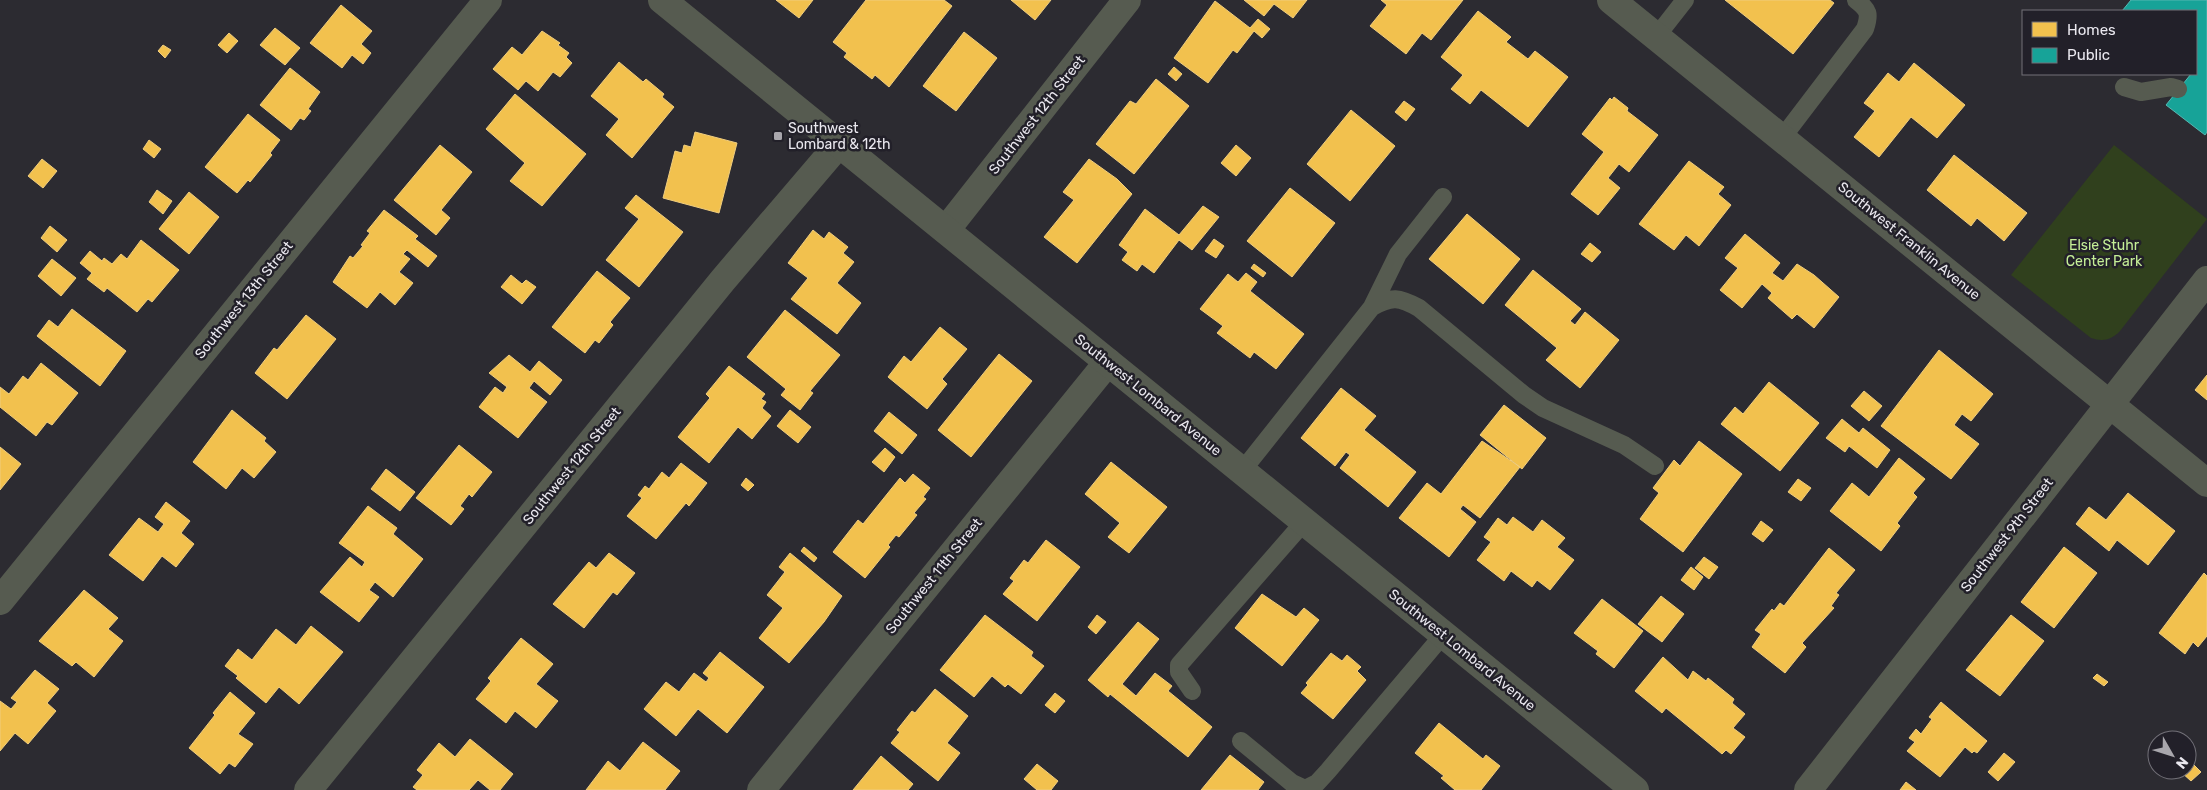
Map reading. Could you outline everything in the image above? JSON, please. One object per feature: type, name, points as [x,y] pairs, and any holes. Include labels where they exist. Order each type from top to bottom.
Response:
[{"type":"street","name":"Southwest 13th Street","points":[[0,601],[488,0]]},
{"type":"street","name":"Southwest Lombard Avenue","points":[[662,0],[1242,471],[1628,788]]},
{"type":"street","name":"Southwest 12th Street","points":[[946,230],[1128,0]]},
{"type":"street","name":"Southwest Franklin Avenue","points":[[1611,0],[2207,483]]},
{"type":"street","name":"Southwest 12th Street","points":[[308,790],[723,280],[839,144]]},
{"type":"street","name":"Southwest 9th Street","points":[[1808,790],[2207,280]]},
{"type":"street","name":"Southwest 11th Street","points":[[761,790],[1108,362]]},
{"type":"lane","points":[[1656,37],[1685,0]]},
{"type":"lane","points":[[1782,138],[1865,29],[1869,17],[1867,9],[1856,0]]},
{"type":"lane","points":[[2124,87],[2141,92],[2171,87],[2178,90]]},
{"type":"lane","points":[[1242,471],[1372,308],[1398,254],[1443,197]]},
{"type":"lane","points":[[1372,308],[1387,299],[1403,300],[1411,304],[1509,385],[1537,404],[1624,445],[1656,466]]},
{"type":"lane","points":[[1192,691],[1179,672],[1179,665],[1185,655],[1304,522]]},
{"type":"lane","points":[[1241,741],[1292,783],[1305,789],[1311,786],[1328,770],[1443,635]]},
{"type":"green space","name":"Elsie Stuhr Center Park","points":[[2114,145],[2207,219],[2120,331],[2110,338],[2099,340],[2091,338],[2011,275]]},
{"type":"building: Homes","points":[[776,0],[813,0],[799,18]]},
{"type":"building: Homes","points":[[866,0],[944,0],[952,6],[889,87],[875,75],[872,79],[844,57],[847,53],[833,42]]},
{"type":"building: Homes","points":[[1011,0],[1051,0],[1035,20]]},
{"type":"building: Homes","points":[[1244,0],[1307,0],[1293,18],[1274,4],[1264,16]]},
{"type":"building: Homes","points":[[1381,0],[1463,0],[1431,40],[1422,33],[1406,54],[1370,26],[1387,5]]},
{"type":"building: Homes","points":[[1725,0],[1830,0],[1834,3],[1793,54]]},
{"type":"building: Homes","points":[[1215,1],[1250,28],[1258,19],[1270,29],[1262,38],[1254,31],[1237,53],[1233,50],[1208,83],[1174,58]]},
{"type":"building: Homes","points":[[341,5],[372,31],[361,44],[371,53],[363,64],[352,55],[342,68],[310,43]]},
{"type":"building: Homes","points":[[1478,11],[1511,37],[1506,42],[1528,59],[1535,51],[1568,77],[1528,127],[1481,90],[1470,104],[1451,89],[1463,75],[1441,57]]},
{"type":"building: Homes","points":[[275,28],[300,48],[285,65],[260,45]]},
{"type":"building: Homes","points":[[542,31],[560,43],[558,45],[569,53],[566,57],[572,63],[560,77],[553,72],[538,91],[526,81],[518,90],[493,69],[512,47],[522,55]]},
{"type":"building: Homes","points":[[964,32],[997,58],[956,111],[923,86]]},
{"type":"building: Homes","points":[[229,33],[238,41],[227,53],[218,45]]},
{"type":"building: Homes","points":[[163,45],[171,50],[165,58],[158,51]]},
{"type":"building: Homes","points":[[619,62],[643,82],[646,79],[664,94],[662,97],[674,107],[632,158],[606,135],[619,119],[591,96]]},
{"type":"building: Homes","points":[[1914,63],[1965,105],[1937,138],[1911,117],[1879,157],[1854,137],[1875,111],[1864,103],[1888,73],[1899,82]]},
{"type":"building: Homes","points":[[1174,67],[1182,74],[1176,81],[1168,74]]},
{"type":"building: Homes","points":[[290,68],[320,92],[308,109],[311,111],[304,120],[300,118],[291,130],[260,105]]},
{"type":"building: Homes","points":[[1156,79],[1189,106],[1134,174],[1096,144],[1130,101],[1136,104]]},
{"type":"building: Homes","points":[[515,94],[586,154],[542,206],[510,181],[525,163],[486,129]]},
{"type":"building: Homes","points":[[1614,97],[1628,108],[1627,111],[1658,135],[1629,172],[1619,164],[1608,178],[1620,188],[1598,215],[1571,194],[1604,152],[1582,134],[1610,98],[1612,100]]},
{"type":"building: Homes","points":[[1404,101],[1415,109],[1406,121],[1395,112]]},
{"type":"building: Homes","points":[[1351,110],[1395,146],[1350,201],[1307,164]]},
{"type":"building: Homes","points":[[248,114],[280,140],[270,153],[272,155],[250,182],[248,180],[237,193],[205,167]]},
{"type":"building: Homes","points":[[695,132],[737,143],[719,213],[663,198],[675,151],[682,153],[684,145],[691,147]]},
{"type":"building: Homes","points":[[149,140],[161,149],[154,158],[143,149]]},
{"type":"building: Homes","points":[[440,145],[472,172],[441,210],[450,218],[436,235],[394,200]]},
{"type":"building: Homes","points":[[1236,145],[1251,158],[1236,176],[1221,163]]},
{"type":"building: Homes","points":[[1954,155],[2027,213],[2004,241],[1977,218],[1971,226],[1927,190]]},
{"type":"building: Homes","points":[[42,159],[57,171],[43,188],[28,176]]},
{"type":"building: Homes","points":[[1089,159],[1117,179],[1132,194],[1077,263],[1044,237],[1074,200],[1063,192]]},
{"type":"building: Homes","points":[[1689,161],[1724,187],[1718,194],[1731,205],[1699,246],[1686,235],[1674,250],[1639,224]]},
{"type":"building: Homes","points":[[1290,188],[1335,223],[1292,277],[1247,241]]},
{"type":"building: Homes","points":[[157,190],[172,201],[163,214],[149,202]]},
{"type":"building: Homes","points":[[189,192],[219,217],[189,254],[159,229]]},
{"type":"building: Homes","points":[[636,195],[683,232],[639,287],[606,260],[639,219],[625,208]]},
{"type":"building: Homes","points":[[1203,206],[1219,217],[1192,250],[1179,240],[1154,273],[1142,264],[1137,271],[1122,260],[1128,252],[1119,245],[1145,209],[1179,235]]},
{"type":"building: Homes","points":[[384,210],[418,236],[415,239],[437,256],[428,267],[407,250],[403,254],[410,259],[399,272],[413,283],[395,305],[380,292],[367,308],[333,282],[350,256],[353,258],[363,246],[361,245],[370,233],[367,231]]},
{"type":"building: Homes","points":[[1467,214],[1520,259],[1483,304],[1429,259]]},
{"type":"building: Homes","points":[[50,226],[67,240],[57,252],[41,238]]},
{"type":"building: Homes","points":[[813,230],[824,239],[829,232],[848,247],[843,253],[854,262],[837,283],[861,303],[837,334],[791,299],[808,278],[788,263]]},
{"type":"building: Homes","points":[[1745,234],[1780,263],[1772,273],[1783,281],[1797,264],[1814,275],[1839,297],[1814,328],[1797,314],[1792,319],[1768,298],[1772,293],[1762,284],[1742,308],[1720,290],[1738,268],[1725,258]]},
{"type":"building: Homes","points":[[1214,239],[1224,246],[1216,258],[1205,251]]},
{"type":"building: Homes","points":[[141,240],[179,270],[152,302],[148,299],[137,312],[107,288],[104,292],[87,279],[92,273],[80,263],[90,251],[102,261],[104,258],[112,264],[121,254],[127,259]]},
{"type":"building: Homes","points":[[1590,243],[1601,252],[1592,262],[1581,254]]},
{"type":"building: Homes","points":[[52,259],[76,278],[61,296],[38,276]]},
{"type":"building: Homes","points":[[1254,264],[1266,273],[1263,277],[1251,268]]},
{"type":"building: Homes","points":[[1533,270],[1581,309],[1570,321],[1575,325],[1585,312],[1619,340],[1580,388],[1546,360],[1557,348],[1505,305]]},
{"type":"building: Homes","points":[[597,271],[630,298],[610,322],[613,325],[599,343],[595,340],[585,353],[552,327]]},
{"type":"building: Homes","points":[[1246,273],[1257,282],[1250,291],[1304,334],[1276,369],[1254,352],[1250,358],[1217,333],[1223,326],[1200,309],[1228,274],[1238,282]]},
{"type":"building: Homes","points":[[511,275],[522,284],[526,280],[536,287],[522,304],[501,287]]},
{"type":"building: Homes","points":[[72,309],[126,351],[100,386],[37,336],[49,320],[58,327]]},
{"type":"building: Homes","points":[[785,310],[840,355],[810,391],[813,393],[800,410],[781,395],[786,389],[747,357]]},
{"type":"building: Homes","points":[[306,315],[336,339],[287,399],[255,373],[274,348],[277,350]]},
{"type":"building: Homes","points":[[940,327],[967,349],[942,379],[947,384],[927,409],[888,377],[904,356],[911,362]]},
{"type":"building: Homes","points":[[1939,350],[1993,394],[1971,421],[1962,414],[1954,425],[1979,444],[1951,479],[1881,426]]},
{"type":"building: Homes","points":[[999,354],[1032,381],[971,457],[938,430]]},
{"type":"building: Homes","points":[[509,355],[530,372],[539,361],[562,380],[550,395],[534,381],[529,388],[547,402],[518,438],[479,407],[495,387],[503,393],[507,387],[489,373]]},
{"type":"building: Homes","points":[[41,363],[78,393],[52,425],[47,422],[36,436],[0,407],[0,387],[9,394],[23,376],[28,380]]},
{"type":"building: Homes","points":[[729,366],[765,394],[761,399],[766,402],[762,408],[771,416],[752,439],[738,427],[709,463],[678,437],[710,398],[706,394]]},
{"type":"building: Homes","points":[[2207,375],[2207,400],[2195,390]]},
{"type":"building: Homes","points":[[1769,382],[1819,423],[1780,471],[1721,424],[1735,407],[1743,414]]},
{"type":"building: Homes","points":[[1341,388],[1376,416],[1364,430],[1416,472],[1388,507],[1340,468],[1350,455],[1346,452],[1335,466],[1301,438]]},
{"type":"building: Homes","points":[[1864,391],[1882,406],[1869,421],[1851,406]]},
{"type":"building: Homes","points":[[1504,405],[1546,438],[1522,469],[1480,435]]},
{"type":"building: Homes","points":[[232,410],[266,438],[264,441],[276,452],[254,478],[242,468],[226,489],[193,462]]},
{"type":"building: Homes","points":[[790,410],[811,427],[798,443],[777,426]]},
{"type":"building: Homes","points":[[889,412],[917,435],[902,454],[874,431]]},
{"type":"building: Homes","points":[[1842,419],[1859,433],[1863,428],[1890,450],[1877,468],[1849,446],[1845,452],[1826,438]]},
{"type":"building: Homes","points":[[1482,441],[1520,467],[1480,518],[1463,505],[1460,509],[1476,522],[1449,557],[1399,518],[1427,483],[1441,494]]},
{"type":"building: Homes","points":[[1699,441],[1742,474],[1683,552],[1640,519],[1659,493],[1653,488],[1674,460],[1680,466]]},
{"type":"building: Homes","points":[[459,445],[492,472],[472,497],[469,494],[460,506],[464,509],[451,525],[416,498]]},
{"type":"building: Homes","points":[[0,447],[21,464],[0,490]]},
{"type":"building: Homes","points":[[885,448],[895,457],[884,472],[872,462]]},
{"type":"building: Homes","points":[[1899,458],[1925,479],[1913,493],[1917,497],[1897,523],[1900,526],[1881,551],[1830,511],[1852,483],[1869,497]]},
{"type":"building: Homes","points":[[1111,462],[1167,507],[1129,553],[1108,537],[1120,523],[1085,494]]},
{"type":"building: Homes","points":[[681,463],[707,483],[689,506],[686,503],[656,539],[627,516],[642,498],[638,495],[645,486],[649,489],[662,472],[669,478]]},
{"type":"building: Homes","points":[[386,469],[415,492],[400,511],[371,489]]},
{"type":"building: Homes","points":[[913,474],[930,488],[923,497],[926,499],[914,513],[917,515],[899,537],[896,535],[888,545],[890,547],[865,578],[833,552],[858,520],[863,524],[900,478],[905,483]]},
{"type":"building: Homes","points":[[746,478],[754,485],[748,491],[741,485]]},
{"type":"building: Homes","points":[[1798,479],[1811,488],[1801,501],[1788,492]]},
{"type":"building: Homes","points":[[2128,493],[2175,531],[2148,565],[2117,540],[2109,551],[2076,524],[2089,507],[2106,520]]},
{"type":"building: Homes","points":[[166,502],[190,521],[181,533],[194,544],[176,567],[162,556],[143,581],[109,555],[139,518],[158,532],[164,524],[155,517]]},
{"type":"building: Homes","points":[[368,506],[397,528],[393,534],[423,559],[393,597],[375,582],[369,590],[379,597],[359,622],[320,592],[350,557],[362,567],[365,562],[339,543]]},
{"type":"building: Homes","points":[[1513,517],[1533,532],[1542,520],[1565,538],[1557,547],[1574,560],[1550,590],[1537,580],[1532,587],[1511,571],[1504,581],[1477,560],[1491,542],[1484,537],[1498,518],[1507,525]]},
{"type":"building: Homes","points":[[1761,521],[1773,530],[1763,542],[1752,534]]},
{"type":"building: Homes","points":[[1046,540],[1080,567],[1037,621],[1003,594],[1014,581],[1010,578],[1024,560],[1028,563]]},
{"type":"building: Homes","points":[[804,547],[817,558],[814,562],[801,551]]},
{"type":"building: Homes","points":[[2064,547],[2097,573],[2054,628],[2021,602]]},
{"type":"building: Homes","points":[[1829,548],[1855,570],[1836,593],[1839,595],[1831,606],[1834,608],[1802,643],[1806,647],[1785,673],[1752,647],[1761,634],[1755,630],[1772,609],[1774,611],[1780,603],[1784,606]]},
{"type":"building: Homes","points":[[609,553],[635,573],[617,595],[613,592],[584,628],[553,604],[589,562],[596,568]]},
{"type":"building: Homes","points":[[790,553],[842,596],[824,622],[789,663],[759,638],[783,608],[767,595],[785,572],[779,567]]},
{"type":"building: Homes","points":[[1704,557],[1718,567],[1709,579],[1695,568]]},
{"type":"building: Homes","points":[[1691,567],[1703,577],[1694,590],[1681,580]]},
{"type":"building: Homes","points":[[2204,573],[2207,576],[2207,636],[2198,647],[2193,642],[2185,654],[2159,633]]},
{"type":"building: Homes","points":[[84,590],[118,618],[108,629],[123,641],[94,677],[76,662],[72,666],[39,641]]},
{"type":"building: Homes","points":[[1262,594],[1296,617],[1304,608],[1319,620],[1282,666],[1235,628]]},
{"type":"building: Homes","points":[[1661,596],[1684,614],[1662,642],[1638,624]]},
{"type":"building: Homes","points":[[1602,599],[1643,631],[1614,668],[1596,654],[1598,651],[1574,633]]},
{"type":"building: Homes","points":[[985,615],[1033,652],[1031,656],[1044,666],[1021,694],[1008,684],[1005,687],[992,676],[974,697],[940,670]]},
{"type":"building: Homes","points":[[1097,615],[1106,622],[1096,634],[1088,627]]},
{"type":"building: Homes","points":[[2011,615],[2044,641],[2000,696],[1966,670]]},
{"type":"building: Homes","points":[[1138,622],[1159,639],[1122,684],[1136,696],[1155,673],[1172,686],[1168,691],[1212,727],[1188,757],[1110,694],[1108,697],[1088,680]]},
{"type":"building: Homes","points":[[311,626],[343,652],[299,704],[279,687],[266,703],[236,678],[238,676],[225,666],[238,649],[252,660],[276,629],[296,645]]},
{"type":"building: Homes","points":[[521,638],[553,664],[536,684],[558,701],[536,728],[515,711],[506,723],[476,699],[491,681],[488,678]]},
{"type":"building: Homes","points":[[720,652],[764,687],[727,733],[698,709],[676,736],[644,709],[666,682],[679,692],[694,673],[706,682],[709,678],[703,673]]},
{"type":"building: Homes","points":[[1331,653],[1342,661],[1347,655],[1361,667],[1357,671],[1366,680],[1333,719],[1301,693],[1308,685],[1306,683]]},
{"type":"building: Homes","points":[[1663,657],[1688,680],[1693,671],[1706,681],[1708,678],[1734,699],[1732,703],[1745,714],[1733,728],[1745,737],[1731,754],[1726,750],[1722,754],[1666,708],[1662,713],[1635,691]]},
{"type":"building: Homes","points":[[35,670],[59,689],[47,703],[56,711],[28,744],[15,733],[0,751],[0,701],[11,709],[17,702],[11,698]]},
{"type":"building: Homes","points":[[2097,674],[2108,682],[2104,686],[2093,678]]},
{"type":"building: Homes","points":[[935,689],[968,716],[947,743],[960,753],[938,781],[891,743],[900,732],[897,730],[912,711],[915,713]]},
{"type":"building: Homes","points":[[230,692],[255,713],[238,734],[253,744],[235,767],[229,763],[220,774],[189,748]]},
{"type":"building: Homes","points":[[1055,693],[1065,701],[1055,713],[1045,705]]},
{"type":"building: Homes","points":[[1941,702],[1987,741],[1977,753],[1974,751],[1972,753],[1965,747],[1940,777],[1907,751],[1915,742],[1909,738],[1916,729],[1921,734],[1932,719],[1929,717]]},
{"type":"building: Homes","points":[[1439,723],[1483,759],[1486,755],[1500,766],[1481,790],[1455,790],[1441,778],[1444,776],[1415,753]]},
{"type":"building: Homes","points":[[470,739],[513,774],[500,790],[490,790],[478,780],[469,790],[417,790],[413,787],[423,775],[417,770],[439,743],[455,757]]},
{"type":"building: Homes","points":[[643,742],[680,771],[665,790],[586,790],[608,761],[620,771]]},
{"type":"building: Homes","points":[[2004,753],[2015,762],[1998,781],[1988,772]]},
{"type":"building: Homes","points":[[1230,755],[1264,782],[1258,790],[1201,790]]},
{"type":"building: Homes","points":[[881,756],[913,784],[908,790],[853,790]]},
{"type":"building: Homes","points":[[1037,764],[1058,781],[1051,790],[1037,790],[1024,779]]},
{"type":"building: Homes","points":[[1906,782],[1916,790],[1900,790]]},
{"type":"building: Public","points":[[2131,0],[2207,0],[2207,132],[2205,135],[2166,105],[2190,75],[2197,75],[2197,10],[2123,10]]},
{"type":"place","name":"Southwest Lombard & 12th","points":[[778,136]]}]
